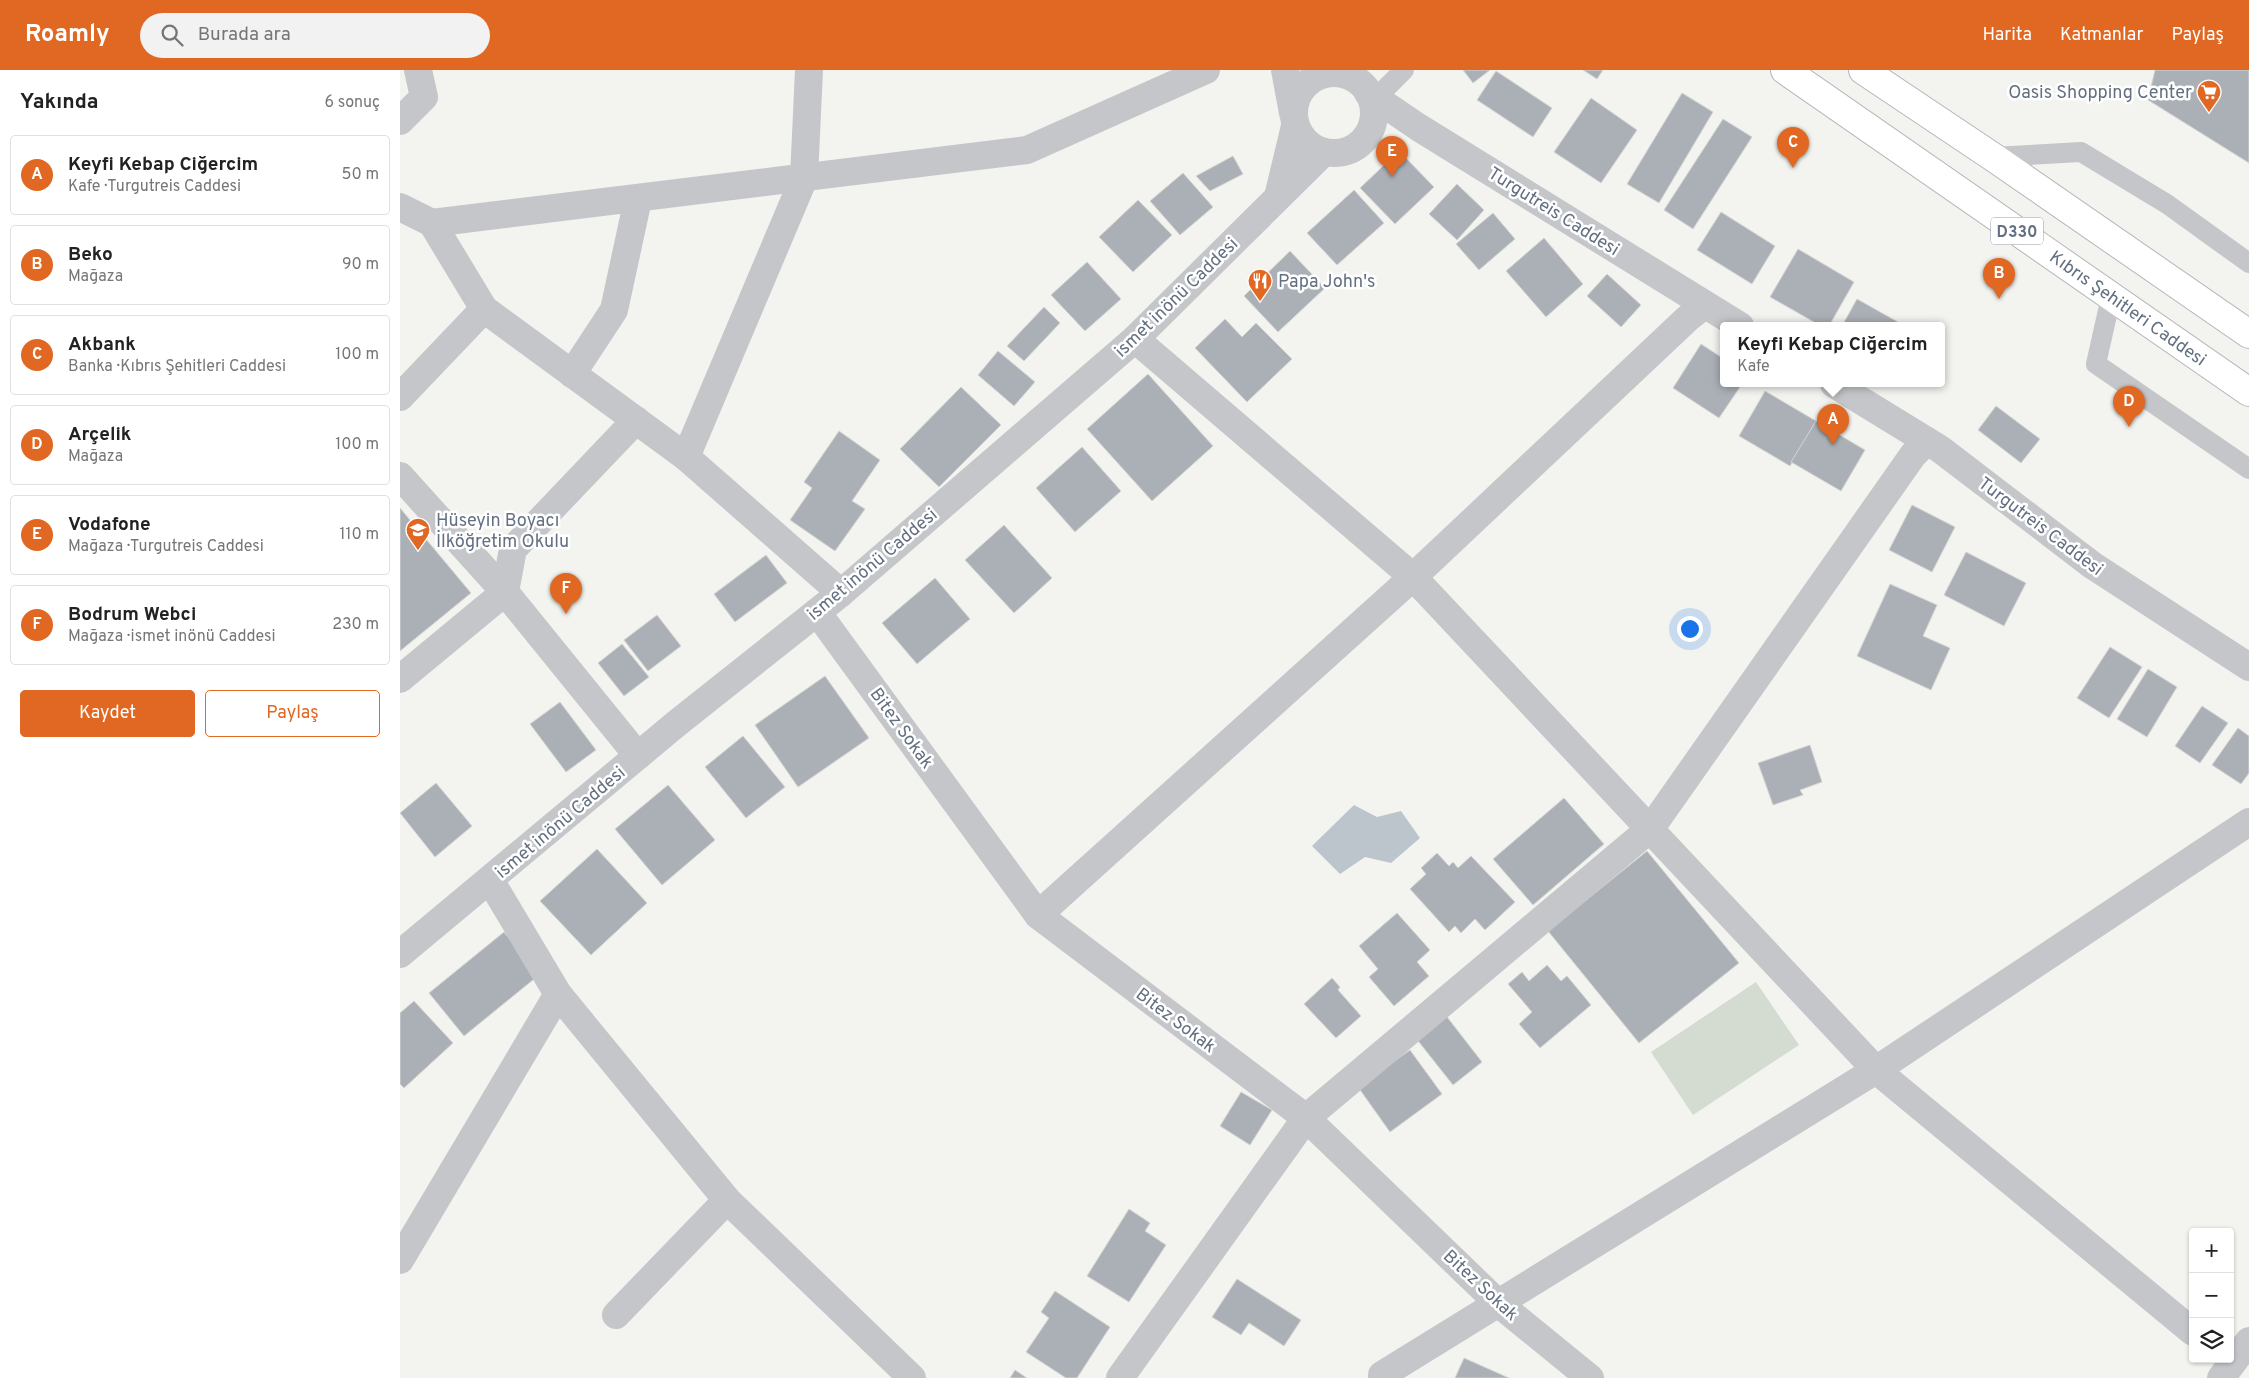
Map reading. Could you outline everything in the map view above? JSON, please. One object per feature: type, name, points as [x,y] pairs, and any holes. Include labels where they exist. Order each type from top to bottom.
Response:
[{"type":"highway","name":"Kıbrıs Şehitleri Caddesi","points":[[1785,70],[2249,392]]},
{"type":"highway","name":"D330","points":[[1863,70],[1993,157],[2249,334]]},
{"type":"street","points":[[400,121],[424,97],[418,70]]},
{"type":"street","points":[[686,457],[804,178],[809,70]]},
{"type":"street","points":[[432,223],[1027,150],[1206,70]]},
{"type":"street","points":[[1278,198],[1294,120],[1295,100],[1302,88],[1317,77],[1334,71],[1349,76],[1360,82],[1372,95],[1374,112],[1370,131],[1362,142],[1351,150],[1338,153],[1324,152],[1312,147],[1302,138],[1294,120],[1285,70]]},
{"type":"street","name":"Turgutreis Caddesi","points":[[1372,95],[1733,322]]},
{"type":"street","points":[[1370,131],[1411,121]]},
{"type":"street","name":"ismet inönü Caddesi","points":[[400,954],[638,756],[840,593],[1135,339],[1324,152]]},
{"type":"street","points":[[572,374],[614,310],[638,199]]},
{"type":"street","points":[[400,207],[432,223],[484,309],[686,457],[840,593]]},
{"type":"street","points":[[1038,915],[1413,577],[1688,318],[1705,305]]},
{"type":"street","points":[[400,397],[484,309]]},
{"type":"street","points":[[1135,339],[1413,577],[1651,828],[1876,1070],[2189,1329]]},
{"type":"street","name":"Turgutreis Caddesi","points":[[1839,387],[1927,441],[2092,565],[2249,667]]},
{"type":"street","points":[[400,680],[505,592],[513,548],[636,420]]},
{"type":"street","points":[[1120,1378],[1306,1118],[1651,828],[1913,455],[1927,441]]},
{"type":"street","points":[[400,476],[505,592],[638,756]]},
{"type":"street","name":"Bitez Sokak","points":[[817,612],[1038,915],[1306,1118],[1499,1304],[1590,1378]]},
{"type":"street","points":[[1382,1378],[1382,1375],[1876,1070],[2249,822]]},
{"type":"street","points":[[490,880],[558,994],[727,1200],[912,1378]]},
{"type":"street","points":[[400,1260],[558,994]]},
{"type":"street","points":[[616,1315],[727,1200]]},
{"type":"street","points":[[2232,1367],[2249,1341]]},
{"type":"lane","points":[[1372,95],[1404,70]]},
{"type":"lane","points":[[1993,157],[2082,152],[2167,204],[2249,263]]},
{"type":"lane","points":[[2111,297],[2096,364],[2249,469]]},
{"type":"shaded area","points":[[1354,805],[1377,817],[1401,811],[1420,838],[1391,863],[1365,857],[1340,874],[1312,846]]},
{"type":"shaded area","points":[[1756,982],[1799,1045],[1693,1115],[1651,1052]]},
{"type":"building","points":[[1463,70],[1490,70],[1473,83]]},
{"type":"building","points":[[1583,70],[1603,70],[1597,79]]},
{"type":"building","name":"Oasis Shopping Center","points":[[2155,70],[2249,70],[2249,163],[2148,100]]},
{"type":"building","points":[[1496,71],[1552,108],[1533,137],[1477,100]]},
{"type":"building","points":[[1682,93],[1713,112],[1659,203],[1627,184]]},
{"type":"building","points":[[1591,98],[1637,130],[1601,183],[1554,152]]},
{"type":"building","points":[[1723,119],[1752,137],[1693,229],[1664,210]]},
{"type":"building","points":[[1399,151],[1434,187],[1395,224],[1360,188]]},
{"type":"building","points":[[1233,156],[1243,174],[1210,191],[1196,176]]},
{"type":"building","points":[[1183,173],[1213,207],[1180,235],[1150,201]]},
{"type":"building","points":[[1457,184],[1484,210],[1457,240],[1429,214]]},
{"type":"building","points":[[1354,190],[1384,223],[1337,265],[1307,233]]},
{"type":"building","points":[[1138,200],[1172,235],[1133,272],[1099,237]]},
{"type":"building","points":[[1721,212],[1775,246],[1752,284],[1697,250]]},
{"type":"building","points":[[1493,213],[1515,239],[1479,270],[1456,244]]},
{"type":"building","points":[[1544,238],[1583,284],[1546,317],[1506,271]]},
{"type":"building","points":[[1798,249],[1854,282],[1831,322],[1814,322],[1770,297]]},
{"type":"building","points":[[1290,251],[1325,288],[1278,332],[1244,296]]},
{"type":"building","points":[[1087,262],[1121,299],[1085,331],[1051,295]]},
{"type":"building","points":[[1607,274],[1641,305],[1621,327],[1587,296]]},
{"type":"building","points":[[1857,299],[1898,322],[1844,322]]},
{"type":"building","points":[[1044,307],[1060,323],[1024,361],[1007,346]]},
{"type":"building","points":[[1225,319],[1242,337],[1256,323],[1292,359],[1247,402],[1195,348]]},
{"type":"building","points":[[1701,344],[1720,356],[1720,387],[1740,387],[1719,418],[1673,388]]},
{"type":"building","points":[[998,351],[1035,382],[1014,406],[978,375]]},
{"type":"building","points":[[1148,374],[1213,446],[1152,501],[1087,429]]},
{"type":"building","points":[[961,387],[1001,425],[939,487],[900,449]]},
{"type":"building","points":[[1765,391],[1816,421],[1790,466],[1739,436]]},
{"type":"building","points":[[1996,406],[2040,439],[2021,463],[1978,430]]},
{"type":"building","points":[[1816,421],[1865,450],[1841,491],[1791,462]]},
{"type":"building","points":[[839,431],[880,460],[852,501],[865,509],[835,551],[790,520],[812,488],[804,482]]},
{"type":"building","points":[[1082,447],[1121,491],[1075,532],[1036,488]]},
{"type":"building","points":[[1912,505],[1955,527],[1932,572],[1889,550]]},
{"type":"building","name":"Hüseyin Boyacı İlköğretim Okulu","points":[[400,508],[471,593],[400,651]]},
{"type":"building","points":[[1004,525],[1052,578],[1014,613],[965,560]]},
{"type":"building","points":[[1966,552],[2026,583],[2004,626],[1944,595]]},
{"type":"building","points":[[766,555],[787,583],[735,622],[714,594]]},
{"type":"building","points":[[935,578],[970,619],[917,664],[882,623]]},
{"type":"building","points":[[1890,584],[1937,605],[1923,636],[1950,648],[1931,690],[1857,656]]},
{"type":"building","points":[[657,615],[681,646],[648,671],[624,640]]},
{"type":"building","points":[[622,644],[649,677],[624,696],[598,663]]},
{"type":"building","points":[[2110,647],[2142,667],[2109,718],[2077,698]]},
{"type":"building","points":[[2148,669],[2177,687],[2147,737],[2117,719]]},
{"type":"building","points":[[825,676],[869,738],[798,787],[755,725]]},
{"type":"building","points":[[560,702],[596,750],[566,772],[530,724]]},
{"type":"building","points":[[2202,706],[2228,723],[2200,763],[2175,746]]},
{"type":"building","points":[[2238,728],[2249,736],[2249,773],[2241,784],[2212,765]]},
{"type":"building","points":[[743,736],[785,787],[746,818],[705,767]]},
{"type":"building","points":[[1810,745],[1822,782],[1800,790],[1803,795],[1773,805],[1758,763]]},
{"type":"building","points":[[436,783],[472,826],[435,857],[400,813]]},
{"type":"building","points":[[668,785],[715,840],[662,885],[615,829]]},
{"type":"building","points":[[1564,798],[1604,844],[1533,905],[1493,859]]},
{"type":"building","points":[[597,849],[647,903],[591,955],[540,901]]},
{"type":"building","points":[[1647,851],[1739,963],[1639,1043],[1548,931]]},
{"type":"building","points":[[1437,853],[1449,866],[1453,862],[1458,868],[1471,856],[1515,902],[1485,930],[1475,919],[1461,933],[1455,926],[1449,932],[1410,889],[1426,874],[1421,868]]},
{"type":"building","points":[[1397,913],[1430,950],[1417,962],[1429,976],[1394,1006],[1369,977],[1378,969],[1359,946]]},
{"type":"building","points":[[504,932],[539,975],[464,1036],[429,993]]},
{"type":"building","points":[[1547,965],[1561,981],[1567,976],[1591,1005],[1540,1048],[1519,1024],[1532,1012],[1508,984],[1522,972],[1529,981]]},
{"type":"building","points":[[1332,978],[1340,987],[1338,990],[1361,1016],[1336,1038],[1304,1004]]},
{"type":"building","points":[[414,1001],[453,1043],[404,1088],[400,1084],[400,1013]]},
{"type":"building","points":[[1444,1013],[1482,1062],[1453,1085],[1415,1037]]},
{"type":"building","points":[[1410,1050],[1442,1094],[1390,1132],[1358,1087]]},
{"type":"building","points":[[1241,1092],[1272,1110],[1250,1145],[1220,1126]]},
{"type":"building","points":[[1129,1209],[1150,1223],[1145,1231],[1166,1245],[1129,1302],[1087,1276]]},
{"type":"building","points":[[1237,1279],[1301,1320],[1284,1346],[1249,1323],[1241,1335],[1212,1317]]},
{"type":"building","points":[[1055,1291],[1110,1327],[1077,1378],[1066,1378],[1026,1352],[1049,1318],[1041,1312]]},
{"type":"building","points":[[1464,1358],[1509,1378],[1455,1378]]},
{"type":"building","points":[[1015,1370],[1027,1378],[1010,1378]]},
{"type":"place","name":"Oasis Shopping Center","points":[[2209,113]]},
{"type":"place","name":"Akbank","points":[[1793,168]]},
{"type":"place","name":"Vodafone","points":[[1392,177]]},
{"type":"place","name":"Beko","points":[[1999,299]]},
{"type":"place","name":"Papa John's","points":[[1260,302]]},
{"type":"place","name":"Arçelik","points":[[2129,427]]},
{"type":"place","name":"Keyfi Kebap Ciğercim","points":[[1833,445]]},
{"type":"place","name":"Hüseyin Boyacı İlköğretim Okulu","points":[[418,551]]},
{"type":"place","name":"Bodrum Webci","points":[[566,614]]}]
